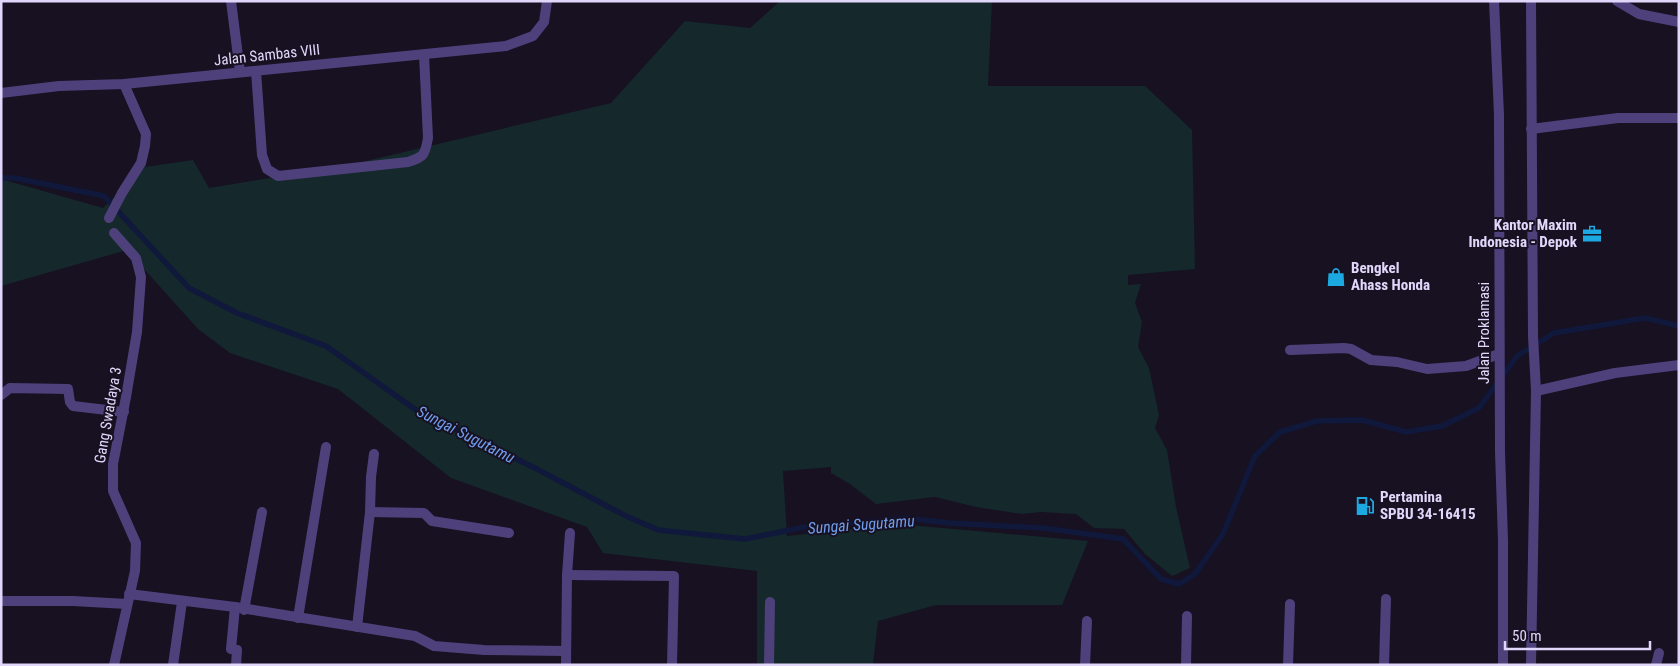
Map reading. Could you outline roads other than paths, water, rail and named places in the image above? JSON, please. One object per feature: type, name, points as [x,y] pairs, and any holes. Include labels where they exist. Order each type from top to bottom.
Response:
[{"type":"street","points":[[231,1],[240,72]]},
{"type":"street","name":"Jalan Sambas VIII","points":[[1,93],[59,86],[124,84],[506,46],[533,36],[544,22],[547,1]]},
{"type":"street","name":"Jalan Proklamasi","points":[[1494,1],[1499,115],[1503,665]]},
{"type":"street","points":[[1531,1],[1533,336],[1536,391],[1531,665]]},
{"type":"street","points":[[1617,1],[1639,14],[1679,22]]},
{"type":"street","points":[[256,71],[262,155],[267,169],[278,176],[408,162],[420,158],[426,152],[428,138],[424,55]]},
{"type":"street","points":[[109,218],[141,162],[146,140],[146,134],[124,84]]},
{"type":"street","points":[[1531,129],[1618,118],[1679,118]]},
{"type":"street","name":"Gang Swadaya 3","points":[[114,233],[136,258],[142,277],[124,412],[113,464],[113,491],[136,543],[135,570],[114,665]]},
{"type":"street","points":[[1290,350],[1344,348],[1351,349],[1371,360],[1397,362],[1428,369],[1466,366],[1500,358]]},
{"type":"street","points":[[1536,391],[1615,373],[1679,365]]},
{"type":"street","points":[[1,395],[10,388],[68,389],[73,406],[124,412]]},
{"type":"street","points":[[298,618],[326,447]]},
{"type":"street","points":[[357,627],[370,512],[370,478],[374,454]]},
{"type":"street","points":[[236,665],[237,650],[231,649],[262,512]]},
{"type":"street","points":[[370,512],[424,513],[432,521],[509,533]]},
{"type":"street","points":[[566,665],[567,575],[570,533]]},
{"type":"street","points":[[567,575],[674,576],[672,665]]},
{"type":"street","points":[[1,601],[128,599],[182,602],[415,636],[434,646],[484,650],[566,651]]},
{"type":"street","points":[[1384,665],[1386,599]]},
{"type":"street","points":[[173,665],[182,602]]},
{"type":"street","points":[[769,665],[770,602]]},
{"type":"street","points":[[1288,665],[1290,604]]},
{"type":"street","points":[[1186,665],[1187,616]]},
{"type":"street","points":[[1085,665],[1087,621]]},
{"type":"street","points":[[1656,665],[1659,653]]},
{"type":"waterway","name":"Sungai Sugutamu","points":[[1,178],[15,178],[104,196],[189,288],[237,313],[326,346],[416,410],[535,468],[624,515],[658,530],[745,539],[805,527],[906,518],[949,523],[1043,528],[1123,539],[1161,579],[1179,584],[1195,574],[1223,534],[1255,456],[1280,432],[1317,421],[1362,420],[1406,432],[1442,426],[1479,408],[1517,356],[1554,333],[1645,318],[1679,326]]},
{"type":"place","name":"Kantor Maxim Indonesia - Depok","points":[[1592,234]]},
{"type":"place","name":"Bengkel Ahass Honda","points":[[1336,277]]},
{"type":"place","name":"Pertamina SPBU 34-16415","points":[[1365,506]]}]
